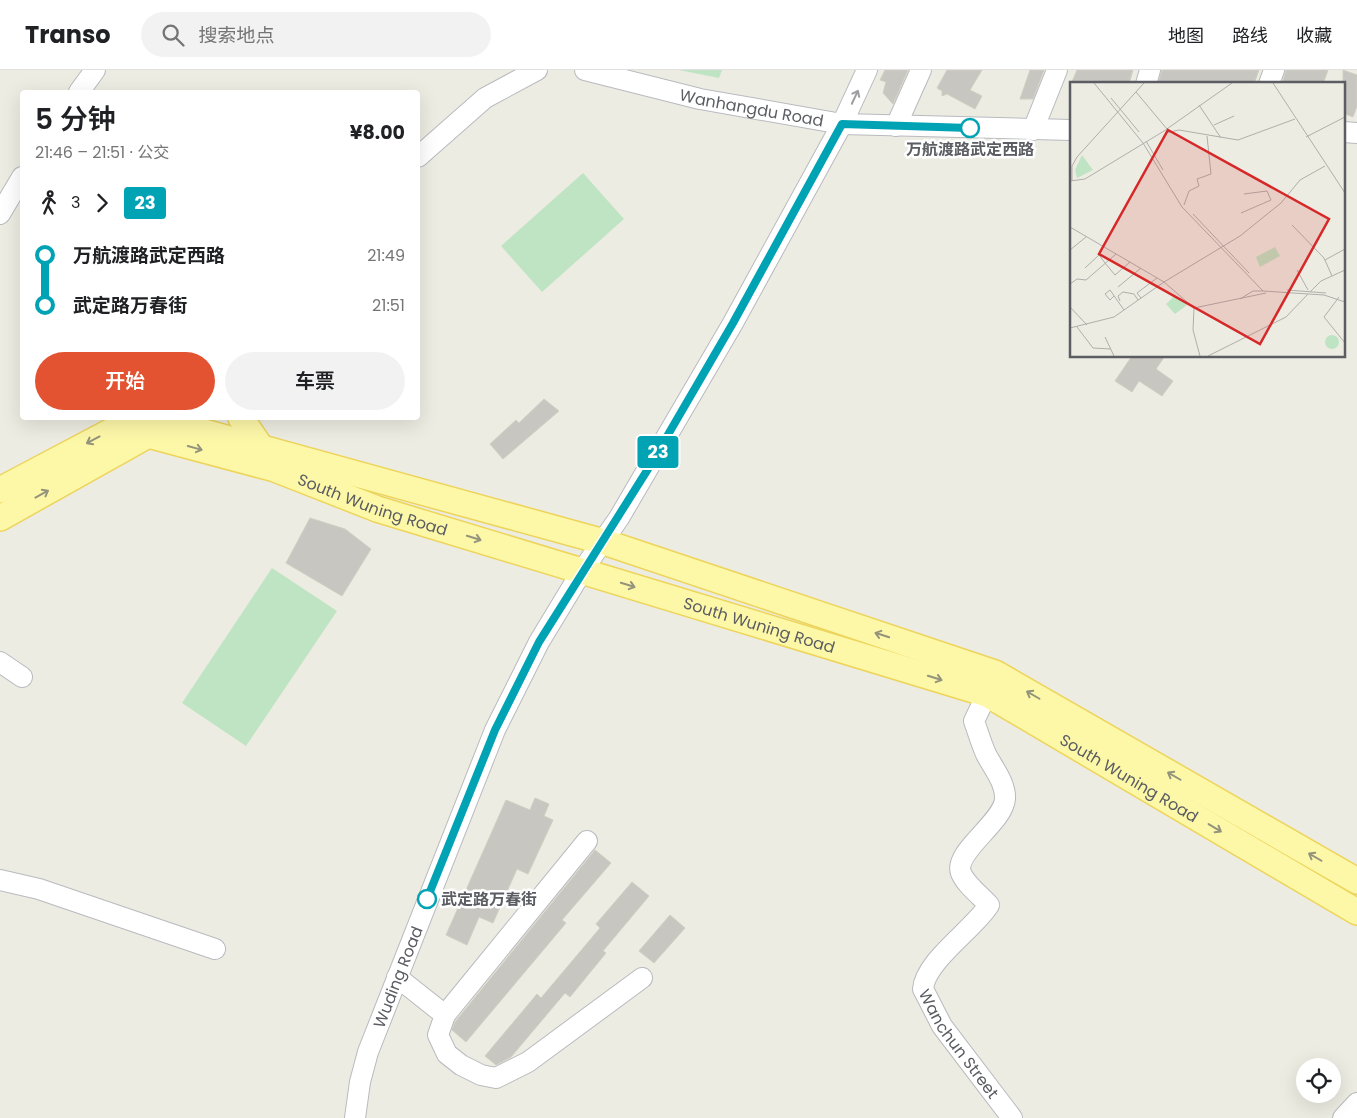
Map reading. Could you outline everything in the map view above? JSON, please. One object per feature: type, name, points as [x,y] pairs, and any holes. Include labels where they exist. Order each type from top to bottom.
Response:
[{"type":"main road","points":[[242,420],[262,448]]},
{"type":"main road","name":"South Wuning Road","points":[[151,422],[262,448],[604,542],[995,673],[1357,881]]},
{"type":"main road","name":"South Wuning Road","points":[[151,422],[377,509],[987,694],[1357,912]]},
{"type":"main road","points":[[0,490],[151,422]]},
{"type":"main road","points":[[0,518],[151,422]]},
{"type":"street","points":[[80,90],[95,70]]},
{"type":"street","points":[[420,155],[485,98],[536,70]]},
{"type":"street","name":"Wanhangdu Road","points":[[584,70],[700,99],[842,124],[1070,130]]},
{"type":"street","name":"Wuding Road","points":[[355,1118],[360,1082],[368,1052],[495,730],[539,642],[582,571],[604,542],[733,323],[842,124],[867,70]]},
{"type":"street","points":[[896,126],[921,70]]},
{"type":"street","points":[[1034,130],[1057,70]]},
{"type":"street","points":[[1270,82],[1274,70]]},
{"type":"street","points":[[1344,132],[1357,133]]},
{"type":"street","points":[[0,214],[20,180]]},
{"type":"street","points":[[0,662],[22,677]]},
{"type":"street","name":"Wanchun Street","points":[[987,694],[974,721],[983,746],[1004,787],[1004,804],[997,817],[964,856],[960,868],[964,878],[989,905],[984,914],[949,947],[926,978],[923,989],[942,1026],[1012,1118]]},
{"type":"street","points":[[587,841],[445,1015],[438,1035],[447,1054],[481,1075],[496,1078],[528,1062],[642,978]]},
{"type":"street","points":[[0,880],[39,889],[215,949]]},
{"type":"street","points":[[397,978],[445,1015]]},
{"type":"street","points":[[1344,1118],[1357,1103]]},
{"type":"green space","points":[[679,70],[722,70],[719,78]]},
{"type":"green space","points":[[583,173],[624,219],[542,292],[501,246]]},
{"type":"green space","points":[[272,568],[337,611],[246,746],[182,703]]},
{"type":"building","points":[[885,70],[908,70],[893,104],[883,93],[886,82],[880,80]]},
{"type":"building","points":[[947,70],[982,70],[970,90],[982,96],[975,109],[947,94],[942,96],[942,91],[937,88]]},
{"type":"building","points":[[1030,70],[1044,70],[1033,99],[1020,99]]},
{"type":"building","points":[[1077,70],[1133,70],[1130,82],[1072,82]]},
{"type":"building","points":[[1162,70],[1259,70],[1255,82],[1159,82]]},
{"type":"building","points":[[1286,70],[1328,70],[1324,82],[1283,82]]},
{"type":"building","points":[[1343,70],[1357,75],[1357,106],[1353,117],[1344,113]]},
{"type":"building","points":[[1131,358],[1164,358],[1156,369],[1173,381],[1162,396],[1139,381],[1132,392],[1115,381]]},
{"type":"building","points":[[544,399],[559,411],[503,459],[490,444],[516,420],[519,423]]},
{"type":"building","points":[[310,518],[345,529],[371,549],[342,596],[286,563]]},
{"type":"building","points":[[535,798],[549,804],[544,816],[553,820],[528,874],[517,869],[493,923],[479,917],[467,945],[446,935],[506,800],[530,810]]},
{"type":"building","points":[[595,850],[611,863],[562,920],[566,923],[466,1042],[452,1030],[455,1022]]},
{"type":"building","points":[[632,882],[649,896],[603,951],[606,953],[570,997],[565,993],[511,1057],[496,1065],[485,1056],[537,994],[541,998],[600,928],[596,924]]},
{"type":"building","points":[[670,915],[685,928],[654,963],[639,951]]},
{"type":"bus line","name":"23","points":[[427,899],[495,730],[539,642],[568,592],[604,542],[648,469],[733,323],[842,124],[970,128]]},
{"type":"place","name":"万航渡路武定西路","points":[[970,128]]},
{"type":"place","name":"武定路万春街","points":[[427,899]]}]
